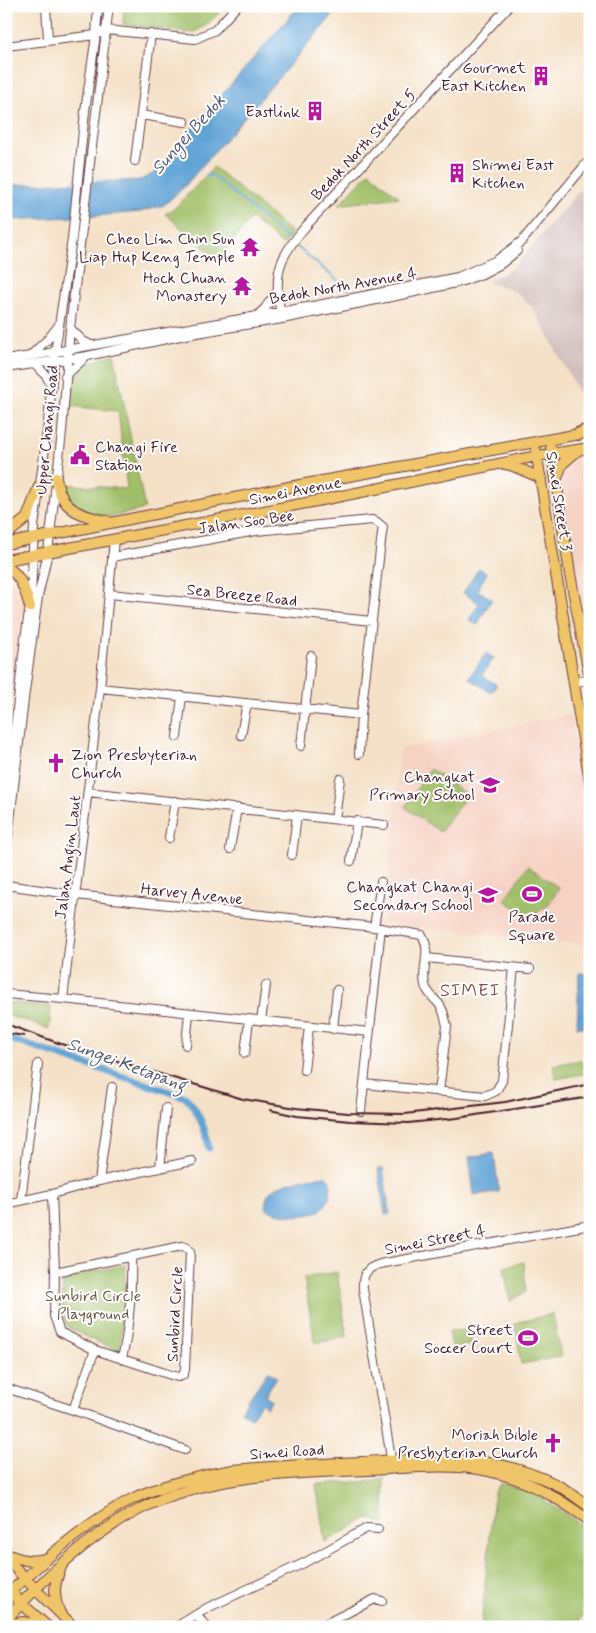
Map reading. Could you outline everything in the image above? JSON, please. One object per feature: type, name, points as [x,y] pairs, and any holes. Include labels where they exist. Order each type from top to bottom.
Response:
[{"type":"main road","name":"Simei Avenue","points":[[6,544],[111,522],[586,432]]},
{"type":"main road","name":"Simei Street 3","points":[[550,440],[582,642],[590,679]]},
{"type":"main road","name":"Simei Street 3","points":[[535,442],[590,782]]},
{"type":"main road","name":"Simei Avenue","points":[[6,560],[537,456],[590,448]]},
{"type":"main road","points":[[556,484],[557,474],[562,464],[578,450]]},
{"type":"main road","points":[[502,464],[513,466],[541,478]]},
{"type":"main road","points":[[56,478],[57,486],[64,501],[72,511],[84,516],[111,522]]},
{"type":"main road","points":[[6,536],[27,518],[39,486]]},
{"type":"main road","points":[[6,566],[21,580],[30,608]]},
{"type":"main road","points":[[569,653],[576,651],[582,642]]},
{"type":"main road","name":"Simei Road","points":[[6,1620],[65,1560],[102,1532],[143,1507],[159,1500],[209,1485],[234,1480],[392,1464]]},
{"type":"main road","name":"Simei Road","points":[[8,1592],[46,1558],[96,1520],[132,1499],[207,1474],[246,1469],[392,1464],[474,1468],[497,1473],[561,1493],[590,1508]]},
{"type":"main road","name":"Simei Road","points":[[561,1493],[590,1521]]},
{"type":"main road","points":[[6,1556],[34,1562],[46,1558]]},
{"type":"main road","points":[[6,1556],[35,1589],[74,1627]]},
{"type":"main road","points":[[59,1612],[54,1587],[65,1560]]},
{"type":"main road","points":[[8,1592],[47,1627]]},
{"type":"main road","points":[[6,1625],[23,1622],[47,1627]]},
{"type":"street","points":[[46,6],[48,40]]},
{"type":"street","name":"Upper Changi Road","points":[[6,809],[30,608],[33,538],[59,324],[74,220],[77,179],[96,35],[98,6]]},
{"type":"street","name":"Upper Changi Road","points":[[6,855],[38,597],[48,552],[62,432],[67,349],[109,6]]},
{"type":"street","points":[[6,46],[96,35],[106,30],[195,38],[216,30],[237,6]]},
{"type":"street","name":"Bedok North Street 5","points":[[281,315],[277,292],[278,271],[286,251],[299,234],[509,6]]},
{"type":"street","points":[[135,161],[151,34]]},
{"type":"street","points":[[141,115],[185,122]]},
{"type":"street","name":"Bedok North Avenue 4","points":[[55,356],[66,358],[87,356],[440,281],[484,267],[497,260],[527,235],[590,159]]},
{"type":"street","name":"Bedok North Avenue 4","points":[[55,356],[67,349],[258,315],[281,315],[406,294],[460,282],[501,264],[526,244],[590,167]]},
{"type":"street","points":[[258,315],[277,292]]},
{"type":"street","points":[[32,360],[59,324]]},
{"type":"street","points":[[70,328],[91,345]]},
{"type":"street","points":[[6,368],[32,360],[55,356]]},
{"type":"street","points":[[65,376],[87,356]]},
{"type":"street","points":[[6,360],[32,360],[44,373],[52,386]]},
{"type":"street","name":"Jalan Soo Bee","points":[[112,557],[256,531],[372,520],[382,527],[372,620]]},
{"type":"street","name":"Jalan Angin Laut","points":[[63,999],[100,688],[114,539]]},
{"type":"street","name":"Sea Breeze Road","points":[[110,594],[372,620]]},
{"type":"street","points":[[359,754],[361,715],[372,620]]},
{"type":"street","points":[[301,746],[311,656]]},
{"type":"street","name":"Simei Street 3","points":[[573,683],[590,679]]},
{"type":"street","points":[[100,688],[361,715]]},
{"type":"street","points":[[177,736],[182,696]]},
{"type":"street","points":[[241,735],[247,703]]},
{"type":"street","points":[[335,819],[340,779]]},
{"type":"street","points":[[88,792],[384,825]]},
{"type":"street","points":[[169,838],[175,801]]},
{"type":"street","points":[[230,849],[237,808]]},
{"type":"street","points":[[292,855],[296,815]]},
{"type":"street","points":[[351,861],[357,821]]},
{"type":"street","points":[[361,1111],[381,882]]},
{"type":"street","name":"Harvey Avenue","points":[[6,885],[76,895],[378,928],[422,935],[426,941],[427,958]]},
{"type":"street","points":[[439,1092],[447,1026],[440,1005],[424,984],[427,958],[530,969]]},
{"type":"street","points":[[364,1084],[485,1096],[491,1094],[500,1087],[502,1081],[514,968]]},
{"type":"street","points":[[261,1021],[266,985]]},
{"type":"street","points":[[333,1030],[337,990]]},
{"type":"street","points":[[6,994],[333,1030],[369,1032]]},
{"type":"street","points":[[186,1045],[189,1013]]},
{"type":"street","points":[[245,1053],[249,1020]]},
{"type":"street","points":[[304,1070],[309,1027]]},
{"type":"street","points":[[21,1200],[38,1064]]},
{"type":"street","points":[[99,1181],[112,1087]]},
{"type":"street","points":[[160,1168],[166,1108]]},
{"type":"street","points":[[6,1204],[192,1160]]},
{"type":"street","name":"Sunbird Circle","points":[[52,1194],[55,1272],[54,1316],[60,1332],[95,1350],[174,1376],[179,1377],[183,1375],[185,1370],[190,1252],[186,1247],[182,1246],[55,1272]]},
{"type":"street","name":"Simei Street 4","points":[[392,1464],[363,1289],[362,1280],[365,1272],[371,1266],[380,1264],[590,1225]]},
{"type":"street","points":[[122,1359],[128,1335],[132,1278],[131,1256]]},
{"type":"street","points":[[73,1410],[95,1350]]},
{"type":"street","points":[[6,1388],[184,1450]]},
{"type":"street","points":[[176,1627],[196,1615],[304,1563],[367,1528],[378,1529]]},
{"type":"street","points":[[319,1627],[375,1599],[382,1601]]},
{"type":"street","points":[[196,1615],[207,1627]]},
{"type":"shaded area","points":[[590,178],[590,402],[585,404],[529,304],[517,293],[488,282],[513,268]]},
{"type":"shaded area","points":[[590,455],[590,653],[560,484],[564,466],[573,458]]},
{"type":"shaded area","points":[[6,576],[18,587],[24,599],[6,768]]},
{"type":"shaded area","points":[[570,714],[590,828],[590,946],[384,923],[400,749]]},
{"type":"green space","points":[[124,6],[226,6],[208,24],[195,32],[187,33],[123,24]]},
{"type":"green space","points":[[214,167],[292,233],[283,245],[251,218],[218,259],[165,214],[175,208]]},
{"type":"green space","points":[[369,172],[399,197],[339,205]]},
{"type":"green space","points":[[114,354],[145,509],[110,517],[86,512],[76,507],[69,498],[63,484],[127,489],[118,411],[69,406],[73,384],[81,371],[86,366]]},
{"type":"green space","points":[[430,769],[467,795],[440,832],[405,807]]},
{"type":"green space","name":"Parade Square","points":[[528,866],[559,888],[548,905],[531,917],[504,900]]},
{"type":"green space","points":[[6,1002],[51,1007],[49,1029],[6,1015]]},
{"type":"green space","points":[[581,1060],[583,1074],[555,1079],[553,1065]]},
{"type":"green space","points":[[524,1262],[526,1292],[510,1301],[504,1267]]},
{"type":"green space","name":"Sunbird Circle Playground","points":[[126,1265],[120,1351],[88,1338],[68,1327],[62,1312],[63,1277]]},
{"type":"green space","points":[[337,1272],[347,1337],[315,1343],[304,1278]]},
{"type":"green space","points":[[553,1314],[561,1357],[521,1364],[515,1323]]},
{"type":"green space","points":[[469,1330],[472,1345],[452,1347],[449,1331]]},
{"type":"green space","points":[[384,1478],[385,1524],[368,1518],[325,1542],[316,1484],[375,1481]]},
{"type":"green space","points":[[500,1484],[535,1494],[590,1530],[590,1606],[575,1627],[481,1627],[494,1494]]},
{"type":"water","name":"Sungei Bedok","points":[[299,6],[341,6],[184,187],[164,205],[140,212],[6,220],[6,185],[140,180],[153,174]]},
{"type":"water","points":[[479,568],[487,573],[477,590],[492,599],[477,625],[469,620],[479,603],[463,593]]},
{"type":"water","points":[[486,653],[494,658],[482,675],[497,685],[491,693],[469,678]]},
{"type":"water","points":[[579,973],[589,974],[588,1027],[577,1027]]},
{"type":"water","points":[[494,1153],[499,1192],[474,1195],[469,1157]]},
{"type":"water","points":[[383,1168],[390,1214],[385,1215],[378,1169]]},
{"type":"water","points":[[326,1176],[329,1179],[331,1188],[329,1197],[325,1206],[317,1212],[293,1216],[277,1213],[265,1207],[268,1195],[275,1188],[296,1180]]},
{"type":"water","points":[[268,1371],[277,1377],[265,1395],[272,1400],[267,1408],[261,1403],[251,1418],[241,1411]]},
{"type":"waterway","points":[[206,176],[212,175],[288,239]]},
{"type":"waterway","points":[[296,246],[349,290]]},
{"type":"waterway","name":"Sungei Ketapang","points":[[6,1038],[185,1097],[194,1107],[201,1121],[209,1148]]},
{"type":"railway","points":[[6,1024],[61,1044],[243,1099],[296,1108],[348,1113],[405,1114],[505,1102],[590,1084]]},
{"type":"railway","points":[[6,1033],[24,1036]]},
{"type":"railway","points":[[270,1110],[297,1116],[350,1121],[408,1123],[457,1118],[590,1097]]},
{"type":"place","name":"Gourmet East Kitchen","points":[[541,76]]},
{"type":"place","name":"Eastlink","points":[[315,111]]},
{"type":"place","name":"Shimei East Kitchen","points":[[457,173]]},
{"type":"place","name":"Cheo Lim Chin Sun Liap Hup Keng Temple","points":[[250,247]]},
{"type":"place","name":"Hock Chuan Monastery","points":[[242,286]]},
{"type":"place","name":"Changi Fire Station","points":[[80,455]]},
{"type":"place","name":"Zion Presbyterian Church","points":[[56,763]]},
{"type":"place","name":"Changkat Primary School","points":[[490,785]]},
{"type":"place","name":"Parade Square","points":[[532,894]]},
{"type":"place","name":"Changkat Changi Secondary School","points":[[488,895]]},
{"type":"place","name":"Street Soccer Court","points":[[528,1338]]},
{"type":"place","name":"Moriah Bible Presbyterian Church","points":[[553,1443]]},
{"type":"district","name":"SIMEI","points":[[470,990]]}]
